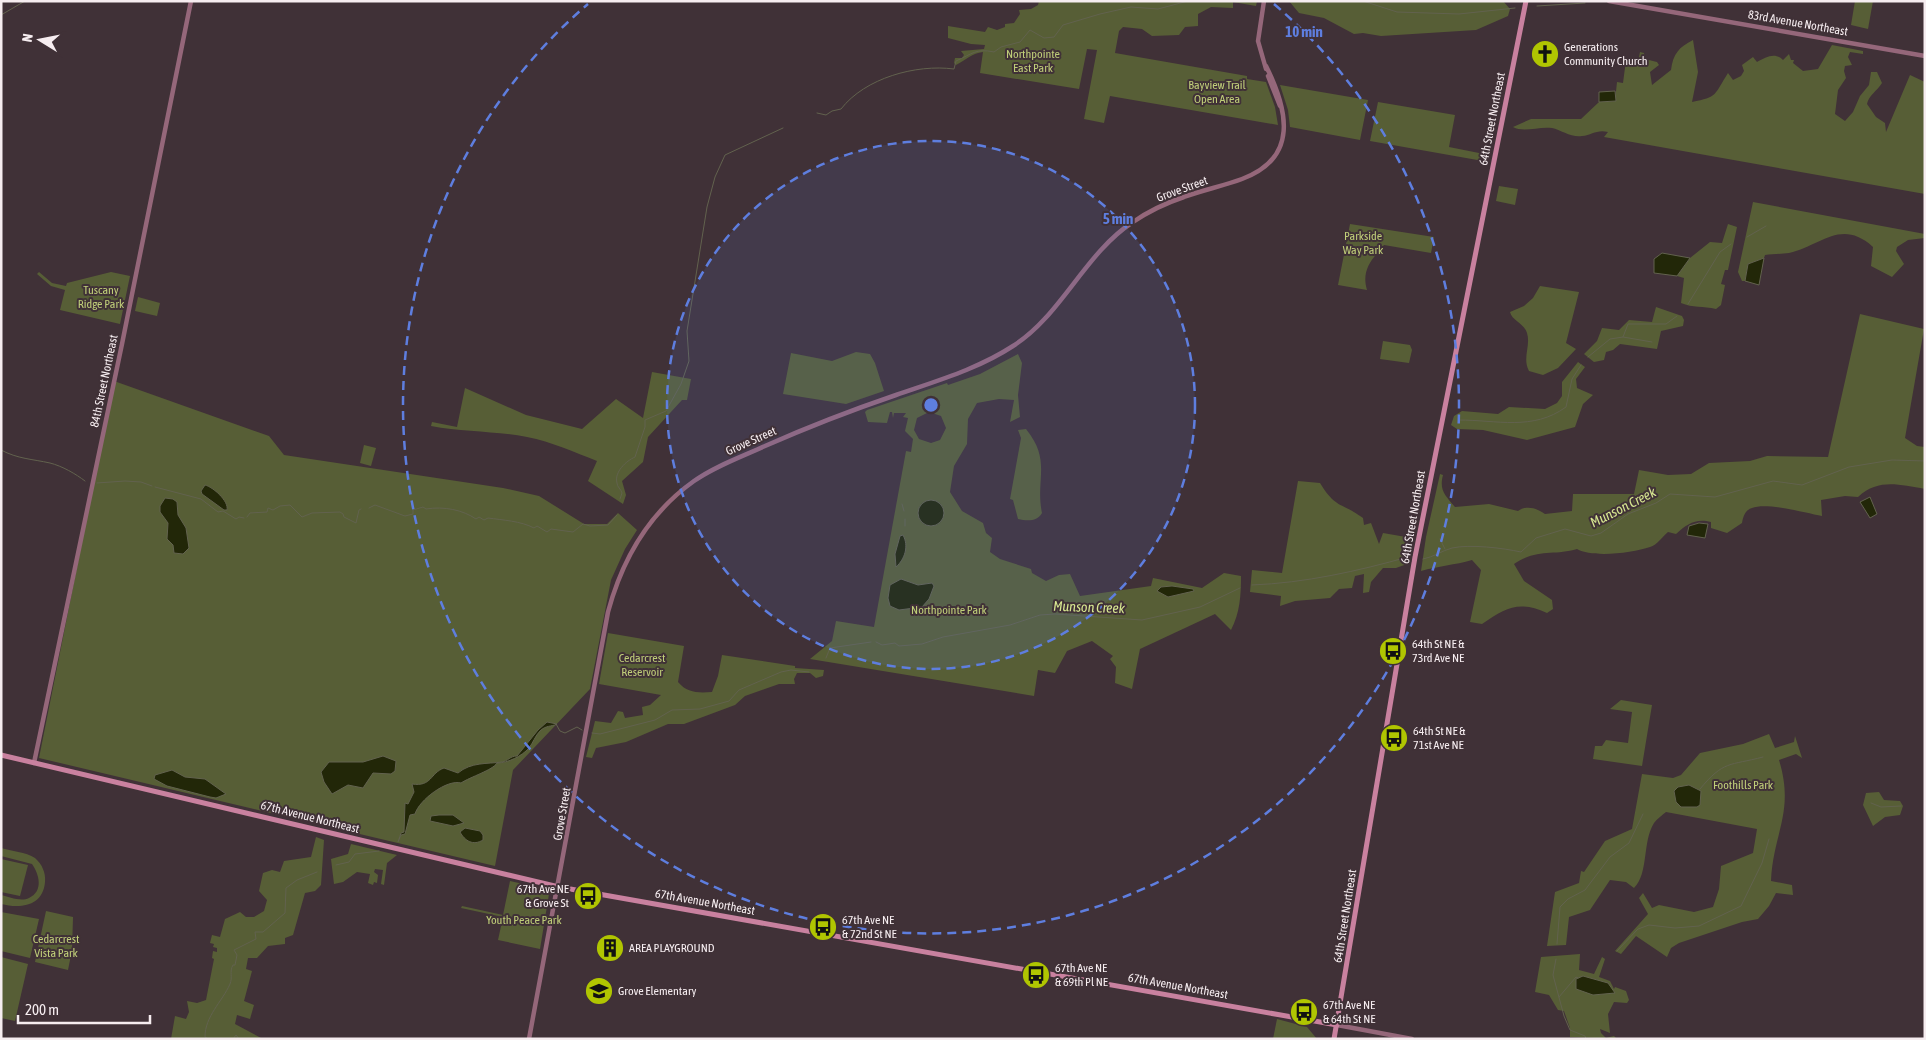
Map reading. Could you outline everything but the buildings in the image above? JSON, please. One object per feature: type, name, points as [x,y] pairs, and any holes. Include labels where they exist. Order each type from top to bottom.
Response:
[{"type":"main road","name":"64th Street Northeast","points":[[1334,1039],[1416,557],[1526,1]]},
{"type":"main road","name":"67th Avenue Northeast","points":[[1,755],[559,887],[1337,1025]]},
{"type":"street","name":"84th Street Northeast","points":[[34,763],[121,352],[191,1]]},
{"type":"street","name":"Grove Street","points":[[530,1039],[613,594],[619,576],[635,544],[662,510],[693,482],[717,467],[858,407],[977,365],[1012,347],[1047,314],[1101,250],[1131,223],[1155,208],[1182,197],[1242,179],[1268,165],[1279,149],[1284,134],[1281,107],[1275,97],[1258,41],[1264,1]]},
{"type":"street","name":"83rd Avenue Northeast","points":[[1609,1],[1925,56]]},
{"type":"street","name":"67th Avenue Northeast","points":[[1337,1025],[1412,1039]]},
{"type":"green space","name":"Northpointe East Park","points":[[1039,1],[1257,1],[1256,6],[1233,2],[1233,8],[1211,7],[1198,14],[1198,26],[1185,27],[1179,35],[1152,36],[1142,29],[1123,27],[1119,31],[1115,53],[1247,76],[1247,79],[1266,82],[1275,107],[1278,125],[1110,96],[1104,123],[1084,119],[1097,50],[1087,49],[1079,89],[980,73],[983,52],[972,55],[956,65],[954,63],[955,58],[962,58],[964,55],[961,51],[984,49],[985,45],[971,44],[948,38],[948,26],[985,32],[988,27],[997,30],[1005,27],[1005,24],[1014,23],[1020,14],[1019,10],[1031,9],[1038,5]]},
{"type":"green space","points":[[1289,1],[1503,1],[1510,9],[1508,16],[1476,30],[1381,36],[1363,33],[1354,34],[1324,18],[1299,13]]},
{"type":"green space","points":[[1855,1],[1873,1],[1868,29],[1851,25]]},
{"type":"green space","points":[[1693,40],[1698,72],[1692,102],[1715,94],[1728,73],[1733,80],[1741,76],[1744,71],[1742,65],[1753,57],[1757,62],[1774,56],[1783,60],[1789,54],[1791,60],[1794,60],[1793,63],[1803,71],[1818,69],[1832,45],[1863,51],[1863,54],[1850,52],[1848,57],[1852,65],[1845,66],[1846,78],[1838,90],[1835,114],[1845,121],[1853,112],[1860,96],[1869,85],[1871,72],[1877,72],[1882,83],[1869,98],[1867,104],[1876,117],[1885,123],[1886,132],[1910,75],[1925,82],[1925,194],[1604,137],[1608,132],[1604,131],[1578,136],[1552,128],[1517,129],[1513,127],[1531,119],[1581,119],[1599,102],[1615,101],[1617,82],[1623,83],[1626,60],[1632,63],[1638,62],[1640,52],[1644,53],[1645,59],[1657,62],[1659,65],[1650,72],[1652,85],[1671,70],[1673,60],[1678,52],[1684,45]]},
{"type":"green space","name":"Bayview Trail Open Area","points":[[1280,85],[1368,100],[1360,140],[1290,127],[1288,110]]},
{"type":"green space","points":[[1378,102],[1455,115],[1449,147],[1484,154],[1483,161],[1370,141]]},
{"type":"green space","points":[[1499,186],[1518,189],[1515,205],[1496,201]]},
{"type":"green space","points":[[1753,202],[1925,234],[1925,238],[1908,240],[1897,247],[1896,251],[1904,264],[1892,277],[1871,266],[1873,247],[1862,239],[1841,234],[1800,250],[1765,255],[1764,258],[1748,264],[1745,281],[1742,281],[1738,272]]},
{"type":"green space","name":"Parkside Way Park","points":[[1350,224],[1434,237],[1431,253],[1384,245],[1369,265],[1365,276],[1367,290],[1338,285]]},
{"type":"green space","points":[[1728,224],[1737,227],[1728,270],[1725,270],[1721,284],[1725,285],[1721,305],[1716,309],[1681,303],[1684,278],[1677,276],[1690,258],[1710,242],[1722,243]]},
{"type":"green space","name":"Tuscany Ridge Park","points":[[39,272],[52,283],[66,286],[67,283],[111,272],[130,276],[120,324],[60,310],[65,290],[51,286],[37,274]]},
{"type":"green space","points":[[1540,286],[1579,292],[1566,343],[1576,349],[1558,368],[1543,375],[1529,371],[1526,361],[1527,333],[1510,312],[1524,306],[1533,298]]},
{"type":"green space","points":[[138,297],[160,303],[157,316],[135,311]]},
{"type":"green space","points":[[1656,307],[1682,316],[1684,320],[1683,326],[1661,331],[1657,349],[1620,344],[1613,350],[1606,352],[1604,360],[1594,362],[1584,354],[1597,341],[1602,328],[1619,330],[1629,320],[1652,322]]},
{"type":"green space","points":[[1860,314],[1924,329],[1905,438],[1917,446],[1925,447],[1925,489],[1890,484],[1874,487],[1858,497],[1845,496],[1821,500],[1822,516],[1777,507],[1759,506],[1748,510],[1742,523],[1727,533],[1711,528],[1711,522],[1696,521],[1676,534],[1668,532],[1653,546],[1634,551],[1602,554],[1584,552],[1577,549],[1530,556],[1514,564],[1524,581],[1552,600],[1553,609],[1547,613],[1528,607],[1513,608],[1505,610],[1482,624],[1470,622],[1481,570],[1472,560],[1421,571],[1426,537],[1440,474],[1443,475],[1442,489],[1455,507],[1489,504],[1518,511],[1524,508],[1531,508],[1545,514],[1572,511],[1573,494],[1634,494],[1639,470],[1668,475],[1691,474],[1709,463],[1750,461],[1767,456],[1828,457]]},
{"type":"green space","points":[[1383,341],[1410,345],[1412,350],[1409,363],[1380,359]]},
{"type":"green space","points":[[856,352],[870,354],[884,391],[846,404],[783,394],[791,353],[832,361]]},
{"type":"green space","name":"Northpointe Park","points":[[1018,354],[1022,363],[1018,395],[1020,417],[1010,422],[1014,400],[999,399],[977,403],[968,419],[967,444],[954,466],[950,492],[962,511],[983,523],[986,533],[992,538],[990,552],[1000,559],[1031,569],[1032,573],[1046,581],[1059,575],[1070,574],[1080,596],[1151,586],[1153,578],[1202,588],[1224,573],[1241,576],[1239,604],[1231,630],[1215,614],[1140,649],[1132,689],[1115,683],[1116,667],[1110,659],[1113,656],[1092,641],[1067,651],[1055,673],[1038,670],[1034,696],[810,659],[832,641],[836,621],[874,627],[906,451],[911,452],[913,439],[905,431],[908,418],[903,417],[906,413],[894,413],[893,418],[892,412],[890,412],[887,423],[868,422],[865,412],[947,383],[948,385],[980,374]],"holes":[[[929,412],[941,416],[946,428],[940,440],[931,443],[919,439],[914,430],[917,418]]]},
{"type":"green space","points":[[1578,362],[1585,367],[1576,379],[1577,388],[1593,395],[1583,404],[1575,427],[1527,440],[1483,430],[1457,429],[1451,425],[1454,416],[1462,411],[1498,414],[1509,407],[1545,409],[1557,403],[1562,396],[1562,382]]},
{"type":"green space","points":[[652,372],[691,379],[687,400],[682,400],[648,437],[643,462],[622,481],[626,495],[623,504],[588,481],[597,461],[554,444],[527,437],[431,426],[432,422],[457,427],[465,388],[526,415],[582,429],[616,399],[643,418]]},
{"type":"green space","points":[[114,381],[269,436],[284,455],[503,488],[539,496],[584,524],[607,524],[618,513],[637,530],[625,549],[611,580],[590,689],[513,770],[495,866],[39,758]]},
{"type":"green space","points":[[1026,429],[1034,440],[1041,461],[1040,501],[1042,513],[1035,519],[1028,520],[1018,519],[1013,500],[1010,499],[1021,438],[1018,430]]},
{"type":"green space","points":[[364,445],[376,448],[371,466],[360,463]]},
{"type":"green space","points":[[1298,481],[1320,483],[1330,497],[1363,518],[1364,525],[1371,523],[1379,544],[1383,533],[1406,537],[1410,544],[1407,564],[1396,568],[1383,568],[1371,582],[1369,592],[1363,593],[1364,574],[1355,576],[1352,588],[1339,589],[1330,598],[1295,601],[1280,606],[1281,596],[1250,592],[1252,570],[1282,573]]},
{"type":"green space","name":"Cedarcrest Reservoir","points":[[608,633],[684,646],[678,682],[681,686],[693,691],[712,692],[718,676],[722,655],[795,666],[795,668],[824,670],[823,676],[816,678],[810,673],[797,673],[794,679],[795,684],[779,684],[745,696],[735,705],[684,724],[668,724],[626,742],[596,748],[592,758],[586,757],[595,721],[611,723],[618,711],[623,712],[625,718],[643,715],[642,707],[650,705],[661,695],[599,684]]},
{"type":"green space","points":[[1621,700],[1652,705],[1642,766],[1593,759],[1595,746],[1602,746],[1606,740],[1628,743],[1632,712],[1610,709]]},
{"type":"green space","name":"Foothills Park","points":[[1769,734],[1775,748],[1794,742],[1795,736],[1802,758],[1796,754],[1779,760],[1785,794],[1771,881],[1792,885],[1793,895],[1776,893],[1769,906],[1758,919],[1742,922],[1679,943],[1671,948],[1667,957],[1636,936],[1621,954],[1615,951],[1648,914],[1639,898],[1643,893],[1652,908],[1659,905],[1694,912],[1713,907],[1719,889],[1721,866],[1753,853],[1757,829],[1666,812],[1655,822],[1650,831],[1642,874],[1634,888],[1626,882],[1610,880],[1590,910],[1569,917],[1566,945],[1547,946],[1555,892],[1579,883],[1581,871],[1584,872],[1605,841],[1632,829],[1642,774],[1673,778],[1681,775],[1700,753],[1743,744]]},
{"type":"green space","points":[[1879,792],[1884,800],[1900,801],[1903,806],[1900,815],[1885,817],[1873,826],[1863,805],[1866,793]]},
{"type":"green space","points":[[316,837],[324,840],[321,885],[315,891],[305,893],[293,935],[285,938],[285,944],[268,946],[257,958],[248,958],[246,969],[252,971],[244,1001],[254,1005],[250,1019],[237,1015],[235,1024],[263,1039],[171,1039],[175,1016],[186,1019],[189,1012],[187,1001],[197,1003],[206,1000],[214,959],[212,958],[213,951],[217,952],[217,948],[213,947],[214,944],[210,943],[212,935],[220,937],[225,919],[240,912],[246,917],[254,917],[264,911],[267,900],[259,891],[263,873],[272,870],[280,872],[284,861],[311,857]]},
{"type":"green space","points":[[351,844],[397,855],[387,863],[384,885],[381,884],[383,870],[375,869],[374,872],[378,875],[377,883],[374,882],[373,885],[368,883],[370,874],[357,872],[343,882],[334,884],[331,859],[348,854]]},
{"type":"green space","points":[[1,848],[27,854],[40,863],[44,872],[45,882],[40,896],[30,904],[16,906],[1,904],[1,895],[19,899],[29,898],[37,891],[39,882],[32,864],[1,856]]},
{"type":"green space","points":[[1,859],[28,865],[20,896],[1,892]]},
{"type":"green space","name":"Youth Peace Park","points":[[510,881],[545,889],[549,894],[540,949],[498,940],[503,917],[461,908],[462,906],[503,915]]},
{"type":"green space","name":"Cedarcrest Vista Park","points":[[46,911],[73,917],[72,950],[68,970],[35,962]]},
{"type":"green space","points":[[1,912],[39,919],[30,958],[1,951]]},
{"type":"green space","points":[[1580,954],[1579,970],[1594,974],[1602,957],[1605,959],[1599,977],[1610,981],[1614,989],[1615,987],[1626,991],[1629,1000],[1627,1003],[1614,1002],[1608,1014],[1610,1033],[1600,1029],[1606,1038],[1614,1036],[1617,1039],[1570,1037],[1570,1028],[1564,1011],[1558,1010],[1549,995],[1535,992],[1541,957]]},
{"type":"green space","points":[[1,957],[28,964],[15,1021],[1,1018]]},
{"type":"green space","points":[[1277,1019],[1307,1027],[1317,1039],[1273,1039]]},
{"type":"shaded area","points":[[1615,91],[1616,101],[1599,102],[1599,92]]},
{"type":"shaded area","points":[[1662,253],[1690,258],[1677,276],[1654,273],[1654,259]]},
{"type":"shaded area","points":[[1764,258],[1759,285],[1745,281],[1748,264]]},
{"type":"shaded area","points":[[205,485],[220,495],[226,503],[227,510],[224,510],[202,494],[201,491]]},
{"type":"shaded area","points":[[1870,497],[1877,514],[1870,518],[1860,502]]},
{"type":"shaded area","points":[[165,498],[173,499],[177,502],[178,515],[186,528],[189,548],[183,554],[174,553],[173,545],[167,539],[168,523],[160,512],[160,506]]},
{"type":"shaded area","points":[[931,500],[940,504],[944,513],[940,522],[931,526],[922,522],[918,513],[922,504]]},
{"type":"shaded area","points":[[1699,523],[1708,524],[1705,538],[1687,535],[1689,526]]},
{"type":"shaded area","points":[[903,535],[906,548],[902,560],[896,567],[895,554],[900,536]]},
{"type":"shaded area","points":[[901,579],[918,585],[932,583],[934,586],[929,599],[922,607],[899,610],[890,606],[888,598],[890,585]]},
{"type":"shaded area","points":[[1172,586],[1193,589],[1194,591],[1168,597],[1157,591],[1161,587]]},
{"type":"shaded area","points":[[547,722],[557,724],[542,729],[529,748],[519,756],[506,762],[497,763],[495,766],[461,783],[448,784],[434,792],[422,803],[415,814],[410,815],[405,834],[401,835],[398,842],[401,833],[404,832],[405,803],[408,804],[414,792],[412,784],[427,782],[439,770],[444,768],[458,773],[474,765],[502,762],[517,756]]},
{"type":"shaded area","points":[[383,756],[396,761],[395,771],[391,774],[373,773],[363,788],[348,785],[332,794],[324,782],[321,772],[329,762],[363,762]]},
{"type":"shaded area","points":[[172,770],[185,777],[205,779],[226,794],[216,798],[210,797],[167,786],[154,779],[155,775]]},
{"type":"shaded area","points":[[1689,785],[1701,791],[1700,805],[1697,807],[1681,807],[1676,802],[1674,791],[1678,787]]},
{"type":"shaded area","points":[[453,815],[464,823],[453,826],[430,821],[431,816]]},
{"type":"shaded area","points":[[465,828],[480,831],[483,835],[483,840],[476,843],[464,838],[460,832]]},
{"type":"shaded area","points":[[1583,976],[1608,983],[1615,993],[1593,995],[1576,989],[1576,979]]},
{"type":"waterway","points":[[1,15],[25,1]]},
{"type":"waterway","points":[[817,113],[826,115],[841,109],[863,89],[877,81],[892,76],[924,69],[954,69],[956,61],[974,52],[994,52],[1001,47],[1020,42],[1030,30],[1044,38],[1054,37],[1063,25],[1100,14],[1131,7],[1158,9],[1188,1]]},
{"type":"waterway","points":[[1363,1],[1397,12],[1459,14],[1515,8]]},
{"type":"waterway","points":[[1537,6],[1585,3]]},
{"type":"waterway","points":[[620,499],[622,493],[618,486],[617,475],[625,464],[635,457],[645,427],[645,420],[666,411],[681,384],[689,361],[687,331],[707,207],[715,177],[725,155],[783,128]]},
{"type":"waterway","points":[[1747,237],[1766,226]]},
{"type":"waterway","points":[[1688,304],[1720,252],[1731,244]]},
{"type":"waterway","points":[[1588,357],[1610,339],[1623,337],[1628,324],[1666,324],[1677,316]]},
{"type":"waterway","points":[[1623,337],[1652,342]]},
{"type":"waterway","points":[[1459,420],[1528,422],[1553,414],[1566,407],[1572,379],[1581,365]]},
{"type":"waterway","points":[[1,450],[19,457],[55,464],[85,481]]},
{"type":"waterway","name":"Munson Creek","points":[[1423,559],[1448,549],[1468,546],[1521,552],[1536,538],[1565,529],[1591,536],[1601,533],[1628,514],[1656,503],[1670,494],[1715,497],[1773,481],[1802,485],[1849,467],[1892,460],[1925,461]]},
{"type":"waterway","points":[[97,483],[125,481],[141,482],[152,486]]},
{"type":"waterway","points":[[155,487],[201,499],[218,512],[223,511],[236,519],[239,517],[244,518]]},
{"type":"waterway","points":[[902,504],[904,511]]},
{"type":"waterway","points":[[247,517],[250,513],[267,512],[268,508],[273,510],[280,506],[290,505],[302,517],[312,513],[340,512],[344,517],[356,523],[359,510],[361,509]]},
{"type":"waterway","points":[[369,508],[375,505],[405,516],[413,514],[413,510],[423,507],[426,509],[446,508],[465,513],[476,519],[479,517],[484,520],[488,518],[517,522],[534,528],[537,526],[547,532],[551,529],[573,532],[583,524],[590,526],[608,525],[617,515]]},
{"type":"waterway","points":[[905,519],[905,526]]},
{"type":"waterway","points":[[1440,539],[1445,549]]},
{"type":"waterway","name":"Munson Creek","points":[[1252,585],[1292,582],[1331,576],[1408,557]]},
{"type":"waterway","name":"Munson Creek","points":[[876,642],[882,645],[895,643],[899,646],[922,644],[943,637],[1010,625],[1040,615],[1055,614],[1142,620],[1200,607],[1240,588]]},
{"type":"waterway","name":"Munson Creek","points":[[826,658],[830,648],[871,642]]},
{"type":"waterway","name":"Munson Creek","points":[[592,733],[600,734],[655,720],[672,710],[700,709],[729,701],[739,690],[781,672],[791,670],[809,672]]},
{"type":"waterway","name":"Munson Creek","points":[[556,724],[560,731],[565,733],[577,727],[582,730]]},
{"type":"waterway","points":[[1700,789],[1715,773],[1722,769],[1734,763],[1763,757]]},
{"type":"waterway","points":[[1871,803],[1881,807],[1901,806]]},
{"type":"waterway","points":[[1557,944],[1560,907],[1568,899],[1585,890],[1610,857],[1629,843],[1643,814]]},
{"type":"waterway","points":[[1617,951],[1638,929],[1649,925],[1675,928],[1699,926],[1741,906],[1762,863],[1769,839]]},
{"type":"waterway","name":"Munson Creek","points":[[336,865],[349,862],[355,854],[379,851]]},
{"type":"waterway","name":"Munson Creek","points":[[208,1039],[205,1037],[208,1022],[231,981],[231,970],[233,965],[235,965],[237,955],[234,950],[256,939],[255,932],[263,932],[285,913],[286,888],[297,880],[317,872]]},
{"type":"waterway","points":[[1556,959],[1553,975],[1564,1016],[1570,1030],[1585,1036],[1586,1039]]},
{"type":"waterway","points":[[1559,997],[1576,977],[1578,978]]},
{"type":"waterway","name":"Munson Creek","points":[[233,1039],[236,1035],[239,1039]]},
{"type":"place","name":"Generations Community Church","points":[[1545,54]]},
{"type":"place","name":"64th St NE & 73rd Ave NE","points":[[1393,651]]},
{"type":"place","name":"64th St NE & 71st Ave NE","points":[[1394,738]]},
{"type":"place","name":"67th Ave NE & Grove St","points":[[588,896]]},
{"type":"place","name":"67th Ave NE & 72nd St NE","points":[[823,927]]},
{"type":"place","name":"AREA PLAYGROUND","points":[[610,948]]},
{"type":"place","name":"67th Ave NE & 69th Pl NE","points":[[1036,975]]},
{"type":"place","name":"Grove Elementary","points":[[599,991]]},
{"type":"place","name":"67th Ave NE & 64th St NE","points":[[1304,1012]]}]
